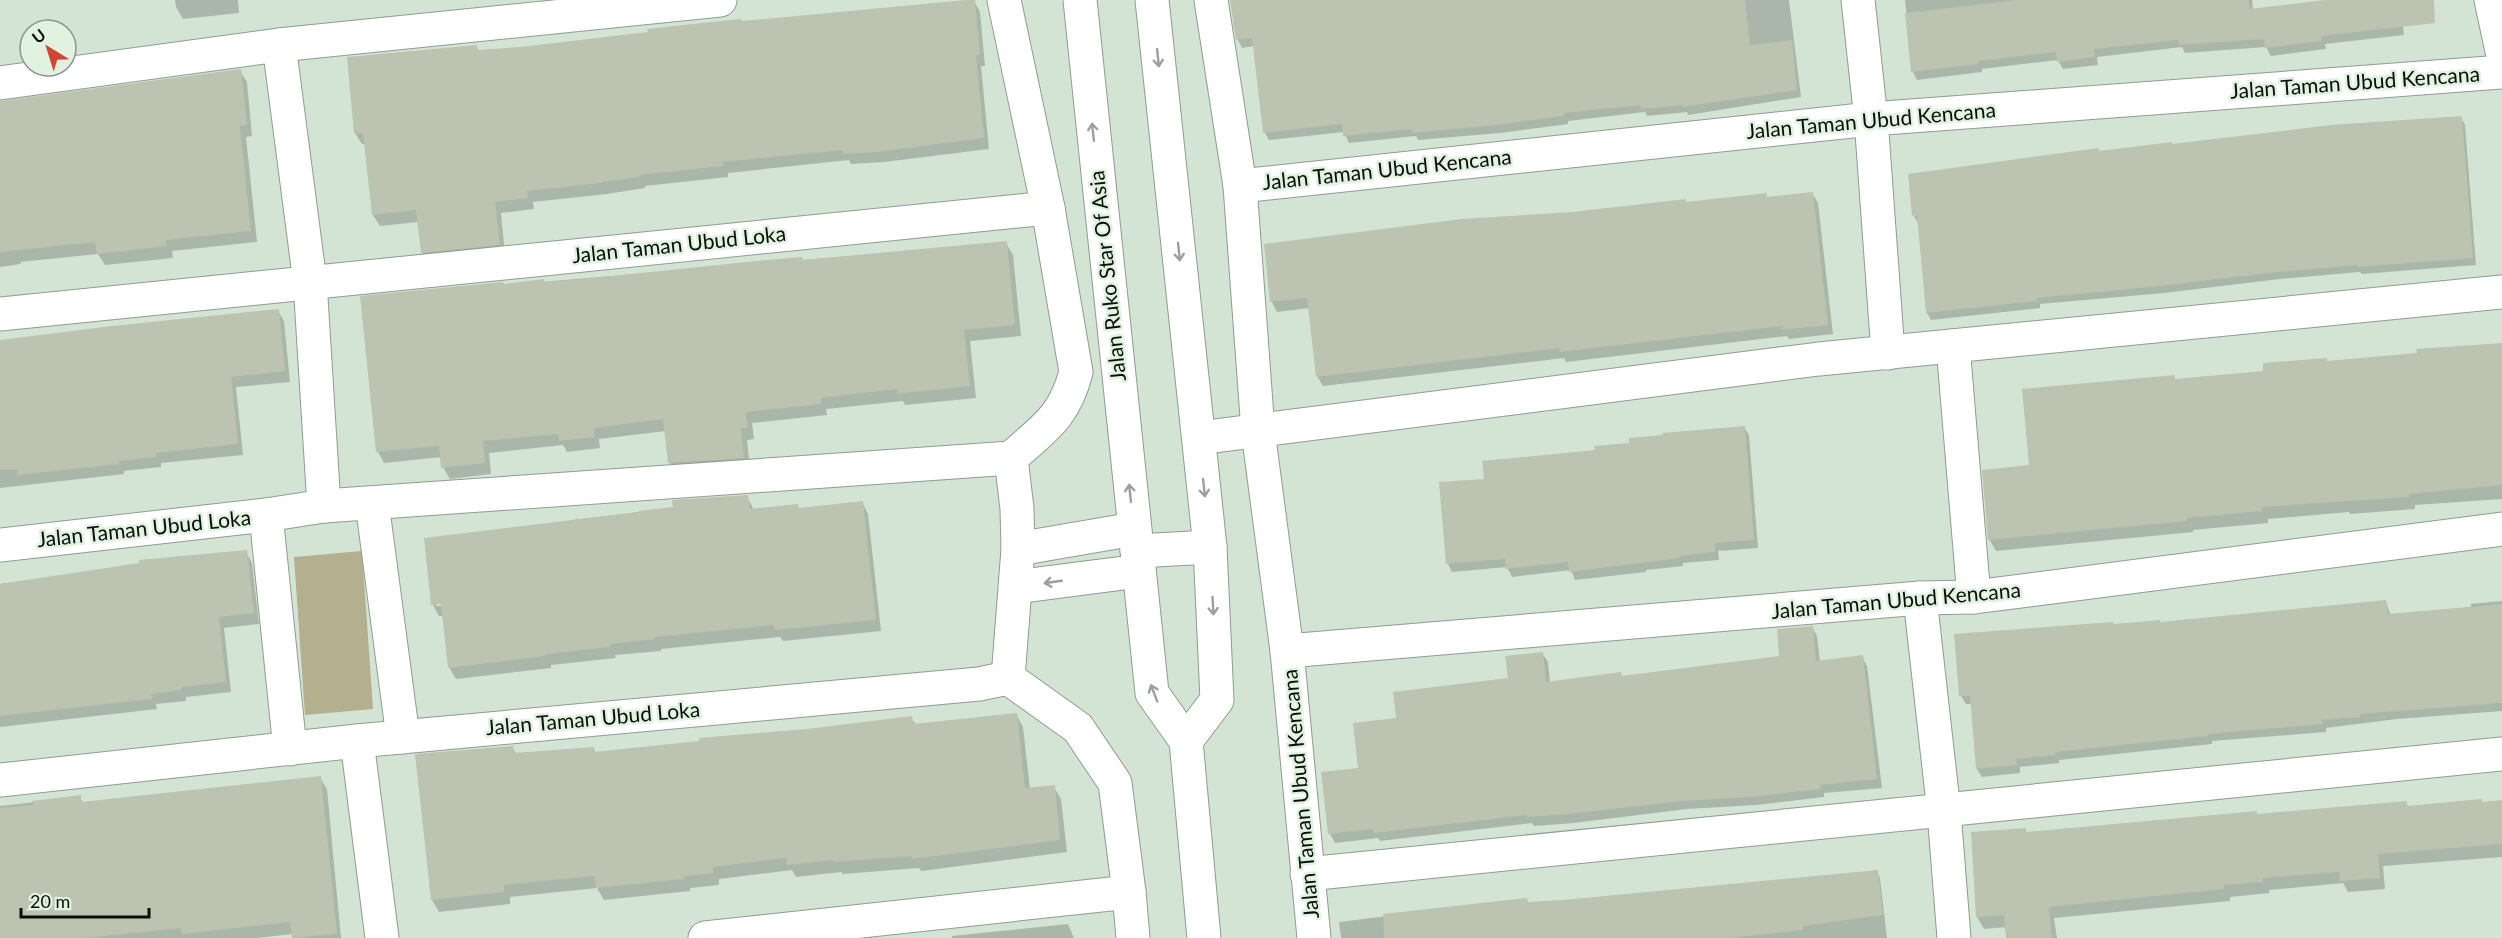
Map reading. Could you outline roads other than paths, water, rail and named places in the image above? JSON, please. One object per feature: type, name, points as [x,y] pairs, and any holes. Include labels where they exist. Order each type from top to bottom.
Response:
[{"type":"street","points":[[0,83],[279,45],[720,0]]},
{"type":"street","points":[[1004,0],[1048,208],[1076,372],[1071,392],[1059,414],[1011,458],[1017,509],[1018,549],[1008,678],[1078,728],[1115,783],[1133,938]]},
{"type":"street","name":"Jalan Ruko Star Of Asia","points":[[1080,0],[1152,693],[1186,741]]},
{"type":"street","points":[[1152,0],[1210,547],[1217,700],[1186,741],[1204,938]]},
{"type":"street","name":"Jalan Taman Ubud Kencana","points":[[1211,0],[1240,186],[1258,431],[1287,651],[1314,938]]},
{"type":"street","points":[[1858,0],[1871,119],[1888,353]]},
{"type":"street","name":"Jalan Taman Ubud Kencana","points":[[2491,0],[2502,51]]},
{"type":"street","points":[[279,45],[310,282],[324,506]]},
{"type":"street","name":"Jalan Taman Ubud Kencana","points":[[1240,186],[1871,119],[2502,72]]},
{"type":"street","name":"Jalan Taman Ubud Loka","points":[[0,314],[1048,208]]},
{"type":"street","points":[[1199,438],[1820,358],[2502,292]]},
{"type":"street","points":[[1953,346],[1974,597]]},
{"type":"street","name":"Jalan Taman Ubud Loka","points":[[0,545],[266,515],[324,506],[1011,458]]},
{"type":"street","points":[[372,503],[403,737]]},
{"type":"street","points":[[266,515],[290,749]]},
{"type":"street","name":"Jalan Taman Ubud Kencana","points":[[1287,651],[1920,598],[1974,597],[2502,529]]},
{"type":"street","points":[[1018,549],[1137,551],[1210,547]]},
{"type":"street","points":[[1016,586],[1137,551]]},
{"type":"street","points":[[1920,598],[1944,812],[1954,938]]},
{"type":"street","name":"Jalan Taman Ubud Loka","points":[[0,780],[357,741],[979,684],[1008,678]]},
{"type":"street","points":[[357,741],[382,938]]},
{"type":"street","points":[[1307,874],[1944,812],[2502,754]]},
{"type":"street","points":[[705,938],[1129,892]]}]
